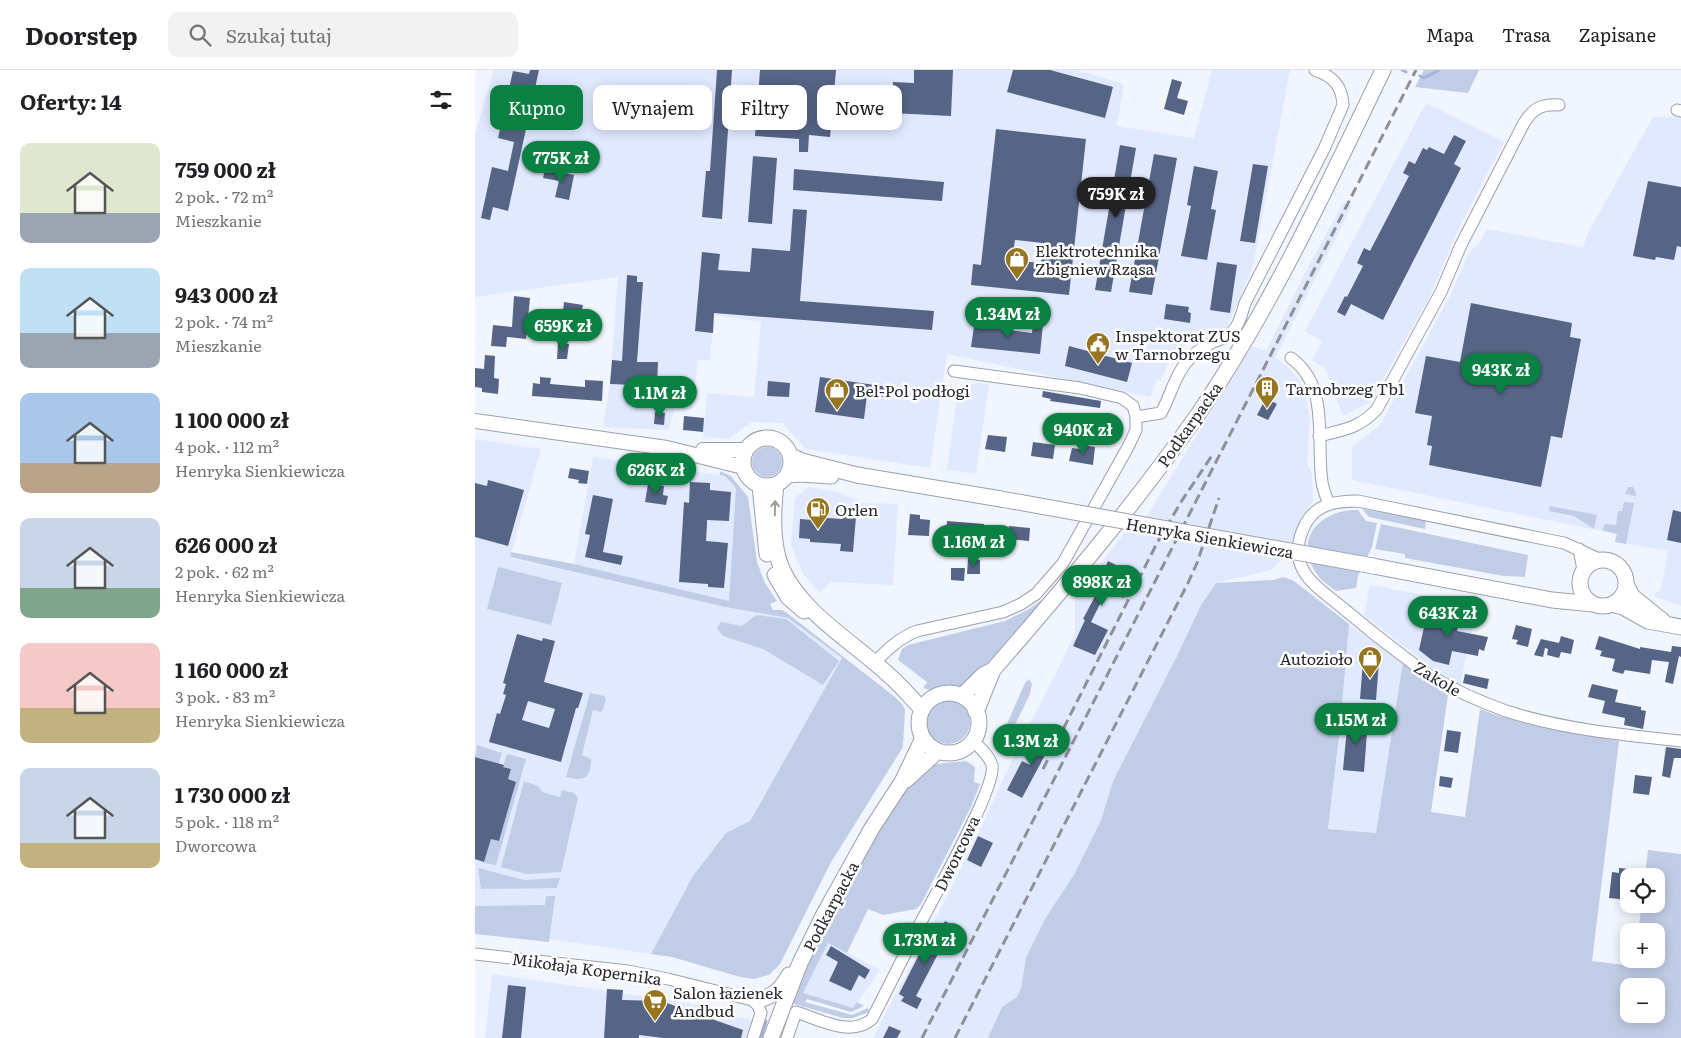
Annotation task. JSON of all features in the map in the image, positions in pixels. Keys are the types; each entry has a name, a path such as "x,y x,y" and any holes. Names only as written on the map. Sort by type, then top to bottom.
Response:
{"main road":[{"name":"Podkarpacka","path":"976,712 993,670 1101,542 1144,487 1199,412 1240,348 1295,251 1383,70"},
{"path":"782,480 760,486 749,479 743,467 746,450 758,439 775,439 788,448 791,456 792,462 782,480 774,512 776,548 782,569 800,596 842,638"},
{"name":"Henryka Sienkiewicza","path":"791,456 857,475 1001,499 1562,601 1593,604"},
{"name":"Henryka Sienkiewicza","path":"782,480 799,474 857,475"},
{"path":"760,486 767,552 775,576 788,597 819,624 842,638 893,679 905,683 926,704"},
{"path":"1562,601 1591,563 1601,560 1611,562 1619,566 1632,596 1651,613 1675,625"},
{"path":"1581,577 1582,594 1593,604 1603,606 1612,604 1623,607 1648,621 1675,625"},
{"path":"1612,604 1623,594 1626,584"},
{"name":"Podkarpacka","path":"962,696 983,675 993,670"},
{"path":"951,693 962,696 972,705 976,712 978,727 973,741 959,751 938,751 923,738 919,722 926,704 936,695 951,693"},
{"name":"Podkarpacka","path":"771,1038 800,963 843,878 903,782 923,738"},
{"name":"Podkarpacka","path":"903,782 938,751"},
{"path":"756,1001 778,991 800,963"}],"street":[{"path":"1136,417 1161,413 1186,363 1207,346 1228,336 1239,322 1245,303 1341,112 1343,97 1336,81 1330,76 1315,70"},
{"path":"1319,436 1356,427 1365,422 1377,409 1441,292 1461,245 1520,128 1531,113 1540,106 1559,105"},
{"path":"1291,358 1302,367 1312,383 1317,407 1322,484 1329,504 1343,501 1369,503 1564,543 1601,560"},
{"path":"874,663 904,636 917,631 1003,612 1021,604 1036,594 1063,562 1073,546 1136,430 1136,417 1133,406 1122,398 1080,388 954,371"},
{"path":"475,421 667,448 725,451 746,450"},
{"path":"667,448 743,467"},
{"name":"Zakole","path":"1329,504 1317,510 1308,519 1301,533 1298,546 1303,570 1317,587 1366,628 1433,678 1483,703 1508,711 1590,730 1681,741"},
{"path":"1579,549 1581,577"},
{"name":"Dworcowa","path":"787,1038 796,1012 850,1028 866,1024 872,1019 972,825 988,786 992,765 987,755 973,741"},
{"name":"Mikołaja Kopernika","path":"475,954 628,971 756,1001"},
{"path":"753,1038 761,1012 756,1001"}],"shaded area":[{"path":"494,70 1077,70 1124,84 1117,126 1194,138 1212,70 1290,70 1253,266 1227,328 1202,331 1190,341 1168,364 1161,380 1157,380 1150,397 947,354 930,468 806,449 782,423 752,422 728,439 703,437 707,393 754,397 761,322 714,315 710,360 698,360 692,409 675,409 668,430 603,427 610,384 618,277 475,297 475,134"},
{"path":"1424,70 1479,70 1468,93 1415,87"},
{"path":"1426,103 1504,142 1459,228 1429,298 1370,402 1343,416 1325,368 1312,360 1322,341 1305,331"},
{"path":"1653,117 1681,117 1681,606 1654,596 1655,593 1661,590 1668,551 1615,542 1616,534 1352,480 1352,447 1380,425 1452,292 1468,254 1480,242 1487,229 1583,247 1588,233"},
{"path":"1343,203 1352,206 1275,358 1287,366 1298,378 1305,394 1310,417 1307,463 1312,474 1313,501 1300,519 1288,553 1271,570 1216,583 1201,605 1113,781 1101,820 1075,873 1045,919 1036,937 1027,958 1021,988 1017,997 1002,1007 988,1038 873,1038 934,922 978,834 1021,741 1063,659 1075,632 1075,596 1139,515 1146,517 1252,346 1266,351"},
{"path":"976,383 989,384 976,474 947,470 957,398 968,385"},
{"path":"475,439 541,449 510,558 725,607 788,618 842,658 672,957 549,939 475,931"},
{"path":"767,447 778,451 782,462 778,473 767,477 756,473 752,462 756,451"},
{"path":"593,457 725,476 736,488 729,601 574,564"},
{"path":"720,471 731,476 748,497 757,562 765,583 777,601 770,604 773,610 782,610 787,613 895,697 905,710 903,747 830,864 780,964 769,975 754,979 740,977 672,957 651,954 693,876 726,833 750,821 842,658 788,618 725,607 510,557 511,552 574,564 729,601 736,488 725,476 720,475"},
{"path":"808,487 841,493 864,503 898,504 893,585 831,582 820,593 803,574 791,545 795,498"},
{"path":"1628,487 1633,487 1636,493 1626,544 1615,542 1617,534 1602,530 1605,524 1616,525 1618,511 1622,511 1624,502 1634,503 1635,496 1625,494"},
{"path":"1550,506 1597,515 1594,529 1574,516 1549,511"},
{"path":"1362,509 1426,521 1425,529 1369,517"},
{"path":"1358,510 1366,521 1377,523 1372,547 1358,576 1356,588 1336,591 1321,579 1314,570 1309,557 1310,535 1324,519 1334,514"},
{"path":"1381,524 1528,555 1525,577 1504,576 1405,558 1405,554 1375,549"},
{"path":"498,567 562,583 551,625 487,609"},
{"path":"1284,577 1294,581 1349,624 1340,728 1328,829 1376,833 1403,662 1448,695 1431,812 1465,817 1480,709 1531,725 1619,741 1592,961 1620,964 1620,968 1665,968 1665,923 1639,923 1641,913 1665,913 1665,868 1646,868 1648,850 1681,854 1681,1038 988,1038 1002,1007 1017,997 1021,988 1026,958 1045,919 1075,873 1101,820 1113,781 1201,605 1216,583 1273,580"},
{"path":"1370,585 1477,605 1460,685 1437,672 1364,615"},
{"path":"1043,599 991,662 962,688 930,690 923,688 927,682 898,660 902,649 908,645 1005,621 1029,609"},
{"path":"756,615 786,619 839,661 823,685 763,649 723,636 717,628 721,622 742,626"},
{"path":"1349,624 1403,662 1376,833 1328,829 1340,728"},
{"path":"1029,679 1032,684 1030,694 1012,731 1006,726 1025,683"},
{"path":"590,693 606,698 601,712 593,710 582,755 591,759 590,771 582,779 566,777"},
{"path":"948,700 960,704 966,710 970,722 966,734 960,740 948,744 936,740 930,734 926,722 930,710 936,704"},
{"path":"477,745 502,753 498,766 484,764 485,759 475,757"},
{"path":"507,754 526,759 496,865 484,863 491,839 499,841 516,782 508,779 511,769 503,767"},
{"path":"966,761 975,767 974,782 980,784 970,809 921,904 916,909 883,915 868,909 847,953 828,943 803,993 853,1008 857,1002 864,1006 851,1012 807,999 805,1002 852,1015 868,1008 869,1012 853,1018 843,1018 791,1003 818,941 849,881 884,823 922,767 928,771 936,764"},
{"path":"524,781 538,786 542,792 560,797 562,790 574,793 578,798 561,872 527,874 501,867"},
{"path":"478,868 525,880 560,878 557,888 481,889"},
{"path":"546,896 555,896 549,942 475,934 475,906 545,905"},
{"path":"906,922 914,923 900,949 890,944 893,937 891,936 887,943 882,940 889,928"},
{"path":"828,943 880,970 853,1009 803,993"},
{"path":"492,974 688,1003 755,1021 749,1038 485,1038"}],"building":[{"path":"530,70 539,70 536,85 510,85 513,71 529,74"},
{"path":"717,70 732,70 731,85 722,85 722,130 728,130 722,219 702,217 706,171 710,171"},
{"path":"760,70 836,70 835,85 817,85 817,130 831,130 830,137 809,135 808,152 799,152 799,139 755,136 755,130 807,130 807,85 759,85"},
{"path":"914,70 953,70 951,116 902,114 902,85 893,85 893,82 914,83"},
{"path":"1013,70 1050,70 1113,87 1105,118 1007,92"},
{"path":"1172,79 1182,82 1177,98 1188,101 1184,115 1164,109"},
{"path":"996,129 1086,139 1069,295 971,285 973,264 981,265","holes":["1015,240 1043,243 1041,263 1012,260"]},
{"path":"500,130 526,130 508,211 493,207 490,220 481,218 492,167 508,171 514,142 498,138"},
{"path":"1454,135 1466,141 1454,164 1461,168 1383,320 1351,304 1345,316 1337,312 1363,266 1357,263 1364,248 1370,251 1409,176 1403,173 1409,161 1415,164 1423,148 1427,150 1429,147 1444,154"},
{"path":"1120,145 1136,148 1111,292 1095,290"},
{"path":"1154,154 1177,158 1152,295 1129,292"},
{"path":"753,156 777,158 772,224 748,222"},
{"path":"1253,164 1268,166 1255,243 1240,241"},
{"path":"1194,166 1218,171 1211,209 1216,210 1207,260 1181,256 1191,206 1187,205"},
{"path":"545,169 574,175 569,200 555,197 559,181 543,178"},
{"path":"794,169 944,182 942,201 793,190"},
{"path":"1648,181 1681,187 1681,247 1677,246 1674,260 1656,257 1655,260 1633,256"},
{"path":"793,209 807,210 800,301 934,311 932,330 714,313 713,333 695,331 702,252 720,254 718,270 750,272 752,248 790,251"},
{"path":"1217,262 1237,265 1230,313 1210,310"},
{"path":"627,275 637,276 637,282 643,282 637,362 658,362 657,386 610,384 612,360 622,361"},
{"path":"514,296 530,298 526,339 507,337 506,347 491,346 493,325 512,327"},
{"path":"564,302 583,305 581,315 563,312"},
{"path":"1471,303 1572,323 1570,337 1581,339 1562,438 1551,436 1541,487 1429,465 1432,446 1427,445 1432,416 1415,413 1426,356 1460,362"},
{"path":"1166,304 1189,307 1188,312 1191,313 1190,323 1164,319"},
{"path":"1033,323 1043,324 1040,354 971,347 974,326 1032,333"},
{"path":"558,343 569,344 567,359 557,359"},
{"name":"Inspektorat ZUS w Tarnobrzegu","path":"1069,346 1132,363 1127,382 1065,366"},
{"path":"485,355 495,356 494,378 499,379 498,394 482,392 482,388 475,387 475,368 484,369"},
{"path":"540,377 551,378 550,384 585,387 585,380 603,381 602,401 532,396 533,383 540,384"},
{"path":"820,377 888,387 887,397 867,395 864,419 815,412"},
{"path":"768,381 790,383 789,397 767,396"},
{"path":"1043,391 1101,401 1100,408 1050,401 1051,399 1042,397"},
{"name":"Tarnobrzeg Tb1","path":"1266,398 1277,404 1268,420 1257,415"},
{"path":"655,412 665,413 664,425 654,424"},
{"path":"684,416 704,418 703,432 683,430"},
{"path":"988,435 1007,437 1005,452 985,449"},
{"path":"1033,442 1055,445 1053,459 1031,456"},
{"path":"1081,445 1095,447 1093,465 1069,461 1072,448 1080,449"},
{"path":"570,468 589,471 587,484 578,483 579,480 568,478"},
{"path":"488,480 524,490 508,546 475,537 475,483 487,486"},
{"path":"690,482 710,483 710,490 731,492 729,521 707,520 706,541 728,543 724,588 708,587 708,584 679,582 684,502 689,503"},
{"path":"648,484 664,486 663,495 668,496 666,505 645,502"},
{"path":"593,495 613,499 603,552 623,556 621,565 585,557 590,535 585,534"},
{"path":"1673,510 1681,512 1681,543 1667,540"},
{"path":"910,514 920,515 920,519 930,520 929,536 908,535"},
{"path":"843,516 856,517 853,552 840,551 841,544 810,542 810,539 799,538 800,519 813,520 813,517 842,519"},
{"path":"947,521 984,524 983,541 946,535"},
{"path":"1009,526 1030,528 1029,541 1008,539"},
{"path":"968,559 980,560 980,574 967,574"},
{"path":"1108,561 1134,574 1123,598 1107,590 1091,622 1108,630 1095,655 1073,646 1085,620 1083,619 1100,587 1097,586"},
{"path":"951,568 965,568 964,581 951,580"},
{"path":"1428,609 1460,617 1457,631 1488,637 1484,651 1479,649 1478,656 1452,651 1449,665 1433,661 1419,650"},
{"path":"1516,625 1532,629 1528,647 1516,644 1518,640 1512,639"},
{"path":"517,634 542,641 543,638 555,641 544,682 583,693 578,708 576,708 561,762 489,742 497,713 500,714 506,695 503,694 506,684 503,683","holes":["528,701 555,709 549,728 522,720"]},
{"path":"1561,636 1574,640 1571,654 1561,652 1559,658 1547,655 1548,649 1545,648 1543,657 1534,655 1541,639 1559,643"},
{"path":"1599,636 1640,649 1640,647 1671,652 1672,646 1681,647 1681,657 1679,656 1673,684 1665,682 1669,662 1652,660 1650,674 1625,670 1623,674 1612,671 1615,659 1600,656 1602,651 1595,649"},
{"path":"1363,661 1379,662 1376,700 1360,699"},
{"path":"1465,674 1489,679 1487,689 1463,683"},
{"path":"1592,684 1618,690 1615,702 1641,707 1641,710 1646,711 1643,729 1624,725 1625,718 1602,713 1605,701 1588,697"},
{"path":"1348,717 1368,719 1364,772 1343,770"},
{"path":"1051,725 1059,729 1022,798 1007,790 1022,761 1030,765"},
{"path":"1447,730 1461,732 1458,753 1444,751"},
{"path":"1666,747 1681,749 1681,758 1674,758 1670,778 1662,776"},
{"path":"475,757 504,765 503,767 511,769 508,779 516,782 499,841 491,839 484,862 475,859"},
{"path":"1635,775 1652,777 1649,795 1633,793"},
{"path":"1440,776 1453,778 1451,788 1439,786"},
{"path":"978,836 993,843 981,867 967,860"},
{"path":"1620,868 1620,899 1609,898 1612,872 1619,873"},
{"path":"945,921 958,928 955,936 949,933 916,996 922,999 917,1009 901,1001 904,997 899,994 931,931 938,935"},
{"path":"831,946 870,970 865,979 859,975 851,991 829,981 838,962 826,955"},
{"path":"508,985 526,987 521,1038 502,1038"},
{"path":"607,989 623,990 622,1000 661,1001 743,1030 741,1038 663,1038 639,1035 639,1038 604,1038"},
{"path":"889,1026 901,1031 897,1038 883,1038"}],"waterway":[{"path":"1402,70 1406,72"},
{"path":"1420,76 1424,78 1439,70"},
{"path":"761,1038 766,1021"}],"railway":[{"path":"922,1038 1416,70"},
{"path":"1043,769 1157,543 1181,502 1213,454"},
{"path":"955,1038 1188,583 1197,563 1219,498"}],"place":[{"name":"Elektrotechnika Zbigniew Rząsa","path":"1017,280"},
{"name":"Inspektorat ZUS w Tarnobrzegu","path":"1098,365"},
{"name":"Tarnobrzeg Tb1","path":"1267,409"},
{"name":"Bel-Pol podłogi","path":"837,411"},
{"name":"Orlen","path":"818,530"},
{"name":"Autozioło","path":"1370,679"},
{"name":"Salon łazienek Andbud","path":"655,1022"}]}
